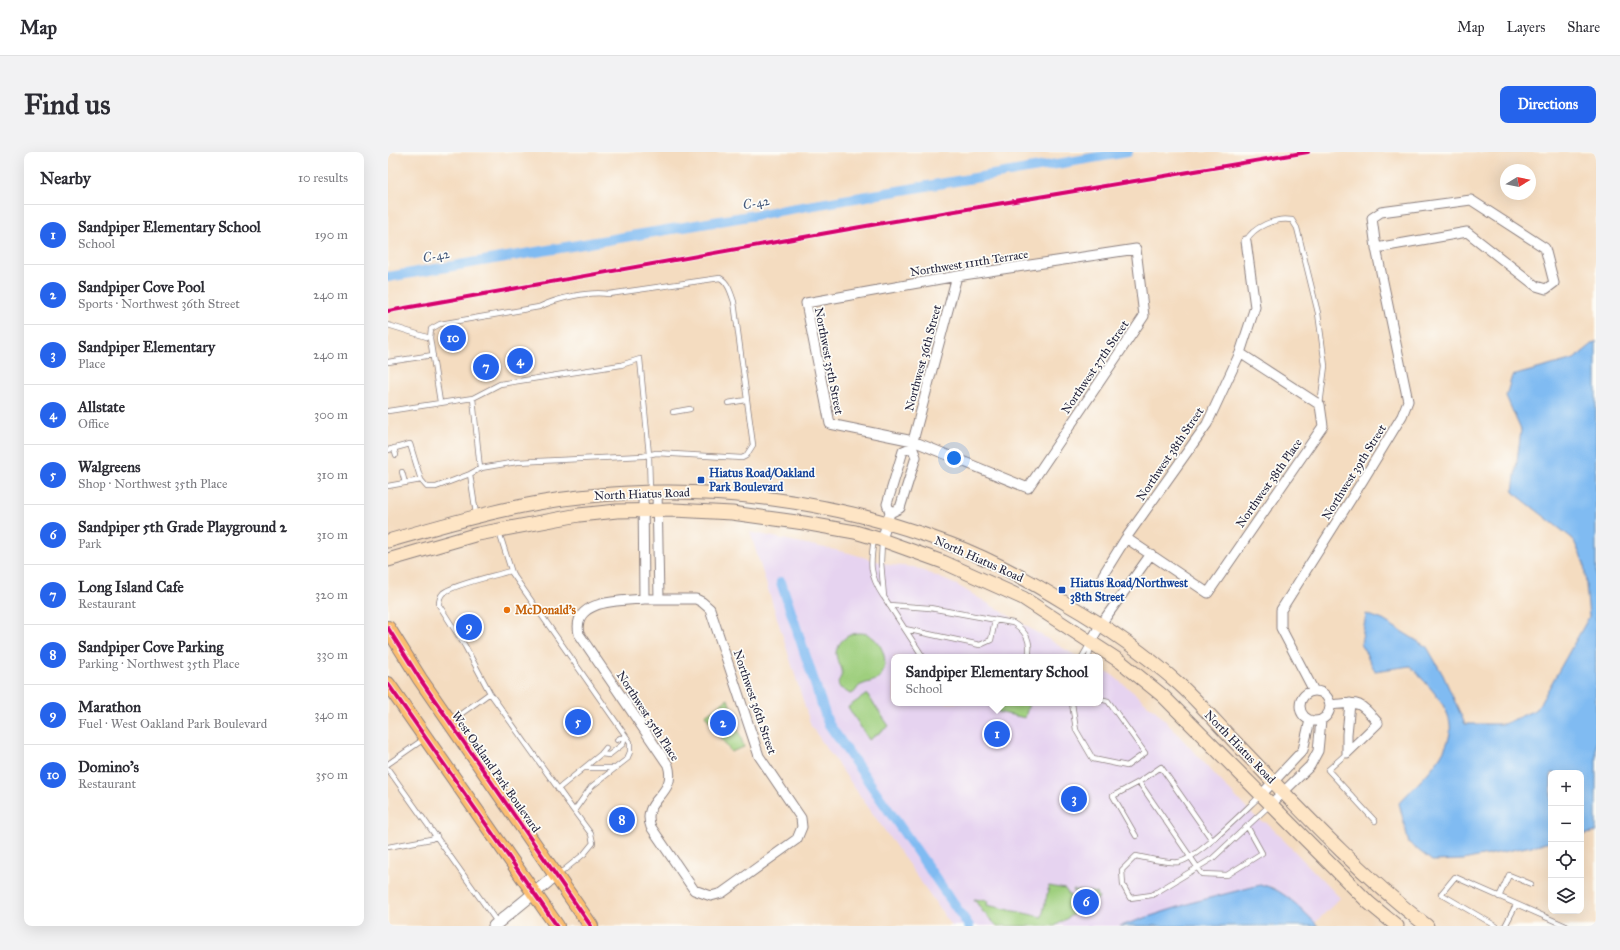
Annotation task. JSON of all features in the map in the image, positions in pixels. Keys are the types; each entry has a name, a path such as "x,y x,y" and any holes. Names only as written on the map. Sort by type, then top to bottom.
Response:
{"main road":[{"name":"North Hiatus Road","path":"388,541 476,515 578,497 650,491 732,494 799,502 889,518 962,549 1031,582 1101,624 1140,652 1178,684 1387,895 1427,926"},
{"name":"North Hiatus Road","path":"388,560 478,534 579,515 658,510 732,513 800,522 854,532 943,562 1023,598 1121,662 1163,696 1369,903 1397,926"},
{"name":"West Oakland Park Boulevard","path":"388,628 420,679 592,926"},
{"path":"388,684 558,926"}],"street":[{"name":"Northwest 39th Street","path":"1330,705 1325,695 1314,691 1281,628 1281,610 1367,474 1402,416 1408,401 1376,248 1372,218 1381,212 1471,200 1545,248 1554,283 1546,289 1536,286 1467,232 1376,248"},
{"name":"Northwest 38th Street","path":"1103,575 1126,538 1208,424 1240,353 1255,307 1246,241"},
{"name":"Northwest 111th Terrace","path":"806,303 957,276 1136,249"},
{"name":"Northwest 37th Street","path":"912,444 1028,488 1144,316 1136,249"},
{"name":"Northwest 36th Street","path":"878,539 889,518 900,508 916,457 912,444 957,276"},
{"name":"Northwest 35th Street","path":"806,303 830,424 912,444"},
{"path":"1240,353 1320,405"},
{"name":"Northwest 38th Place","path":"1150,554 1208,593 1323,426 1320,405"},
{"name":"Northwest 36th Street","path":"889,518 887,504 903,451 912,444"},
{"path":"650,491 658,510 659,599 644,599 643,510 650,491"},
{"path":"1091,641 1101,624 1150,554 1126,538"},
{"name":"Northwest 35th Place","path":"644,599 590,607 582,615 578,625 582,641 669,767 670,778 668,786 654,803 649,813 651,827 694,890 707,895"},
{"name":"Northwest 36th Street","path":"659,599 696,599 708,606 714,619 759,756 798,812 802,821 802,830 797,839 720,894 707,895"},
{"path":"1314,691 1304,696 1301,701 1301,713 1310,720 1321,720 1326,716 1330,705 1350,703 1363,705 1378,723 1347,753"},
{"path":"1347,753 1350,703"},
{"path":"1262,795 1303,750 1310,720"},
{"path":"1271,804 1310,766 1318,751 1321,720"},
{"path":"1305,744 1318,751"},
{"path":"496,924 556,876"}],"lane":[{"path":"1246,241 1249,235 1256,229 1286,219 1292,220 1297,228 1319,321 1325,366 1320,405"},
{"path":"388,450 410,444 421,480 427,487 436,487 480,469 518,462 649,455 656,453 742,458 746,456 754,445 746,400 734,302 730,289 720,278 616,294 599,293 550,302 539,307 440,324 431,330 430,338 440,402"},
{"path":"388,325 430,338"},
{"path":"388,362 433,355"},
{"path":"388,412 440,402 473,398 500,384 621,365 640,359 649,455 650,491"},
{"path":"473,398 480,469"},
{"path":"728,403 746,400"},
{"path":"673,412 690,409"},
{"path":"394,448 396,454"},
{"path":"402,472 405,483"},
{"path":"470,474 476,515"},
{"path":"388,486 421,480"},
{"path":"499,530 510,571 630,742 630,752 627,759 591,786 574,811"},
{"path":"878,539 884,597"},
{"path":"878,539 870,569 874,583 921,654"},
{"path":"510,571 468,583 444,593 439,601 441,610 465,646 490,693 591,834 593,843 584,854 556,876"},
{"path":"889,605 930,608 1013,623 1022,630 1029,642 1028,654"},
{"path":"904,629 980,645 990,640 995,620"},
{"path":"1084,654 1091,641"},
{"path":"1089,654 1091,641"},
{"path":"450,722 490,693"},
{"path":"1072,706 1076,730 1093,759 1127,766 1145,753 1108,701 1103,700"},
{"path":"388,764 425,738"},
{"path":"617,740 620,738 626,738"},
{"path":"601,754 609,755 623,744 626,738"},
{"path":"558,789 601,754 606,748"},
{"path":"1347,753 1328,770 1375,820"},
{"path":"1136,836 1113,796 1139,782 1160,766 1212,840"},
{"path":"388,768 496,924"},
{"path":"584,768 614,768"},
{"path":"1139,782 1202,874 1227,875 1262,853 1247,826"},
{"path":"1262,795 1212,840 1178,863 1136,856 1122,870 1123,885 1130,898 1152,895 1213,858 1271,804"},
{"path":"388,847 431,839 436,836"},
{"path":"1499,897 1509,875 1531,884"},
{"path":"1496,926 1440,894 1455,877 1516,906 1566,926"},
{"path":"1505,926 1516,906"}],"shaded area":[{"path":"750,532 849,553 890,565 914,567 957,585 1073,654 891,654 891,706 1103,706 1103,671 1111,674 1158,713 1244,806 1260,821 1267,823 1340,898 1315,923 1283,894 1272,887 1260,885 1194,902 1120,926 952,926 811,726"}],"green space":[{"path":"857,633 869,635 880,645 885,662 879,678 861,685 850,694 839,687 838,682 841,677 842,669 836,657 836,652 844,639"},
{"path":"867,694 889,726 869,740 848,707"},
{"path":"728,699 744,747 731,752 705,715"},
{"path":"999,706 1028,706 1025,718 998,712"},
{"path":"1049,886 1065,889 1080,910 1055,926 997,926 983,912 974,899 988,901 987,905 1042,917"},
{"path":"1073,890 1097,893 1099,898 1084,907"}],"water":[{"path":"1596,341 1596,832 1584,834 1584,770 1548,770 1548,843 1463,860 1432,861 1409,843 1399,803 1428,773 1445,749 1449,736 1450,724 1446,711 1439,699 1410,666 1375,671 1361,644 1366,614 1383,620 1427,647 1443,675 1465,724 1504,724 1537,709 1589,617 1584,563 1573,539 1513,492 1521,430 1506,396 1512,376 1574,359"},
{"path":"1260,885 1268,886 1283,894 1299,907 1318,926 1120,926 1194,902"}],"waterway":[{"name":"C-42","path":"388,277 1128,152"},
{"path":"781,582 828,723 969,926"}],"cycle path":[{"path":"388,311 883,223 1308,152"},
{"path":"388,628 420,679 591,926"},
{"path":"388,684 557,926"}],"place":[{"name":"Domino's","path":"453,338"},
{"name":"Allstate","path":"520,361"},
{"name":"Long Island Cafe","path":"486,367"},
{"name":"Hiatus Road/Oakland Park Boulevard","path":"701,480"},
{"name":"Hiatus Road/Northwest 38th Street","path":"1062,590"},
{"name":"McDonald's","path":"507,610"},
{"name":"Marathon","path":"469,627"},
{"name":"Walgreens","path":"578,722"},
{"name":"Sandpiper Cove Pool","path":"723,723"},
{"name":"Sandpiper Elementary School","path":"997,734"},
{"name":"Sandpiper Elementary","path":"1074,799"},
{"name":"Sandpiper Cove Parking","path":"622,820"},
{"name":"Sandpiper 5th Grade Playground 2","path":"1086,902"}]}
